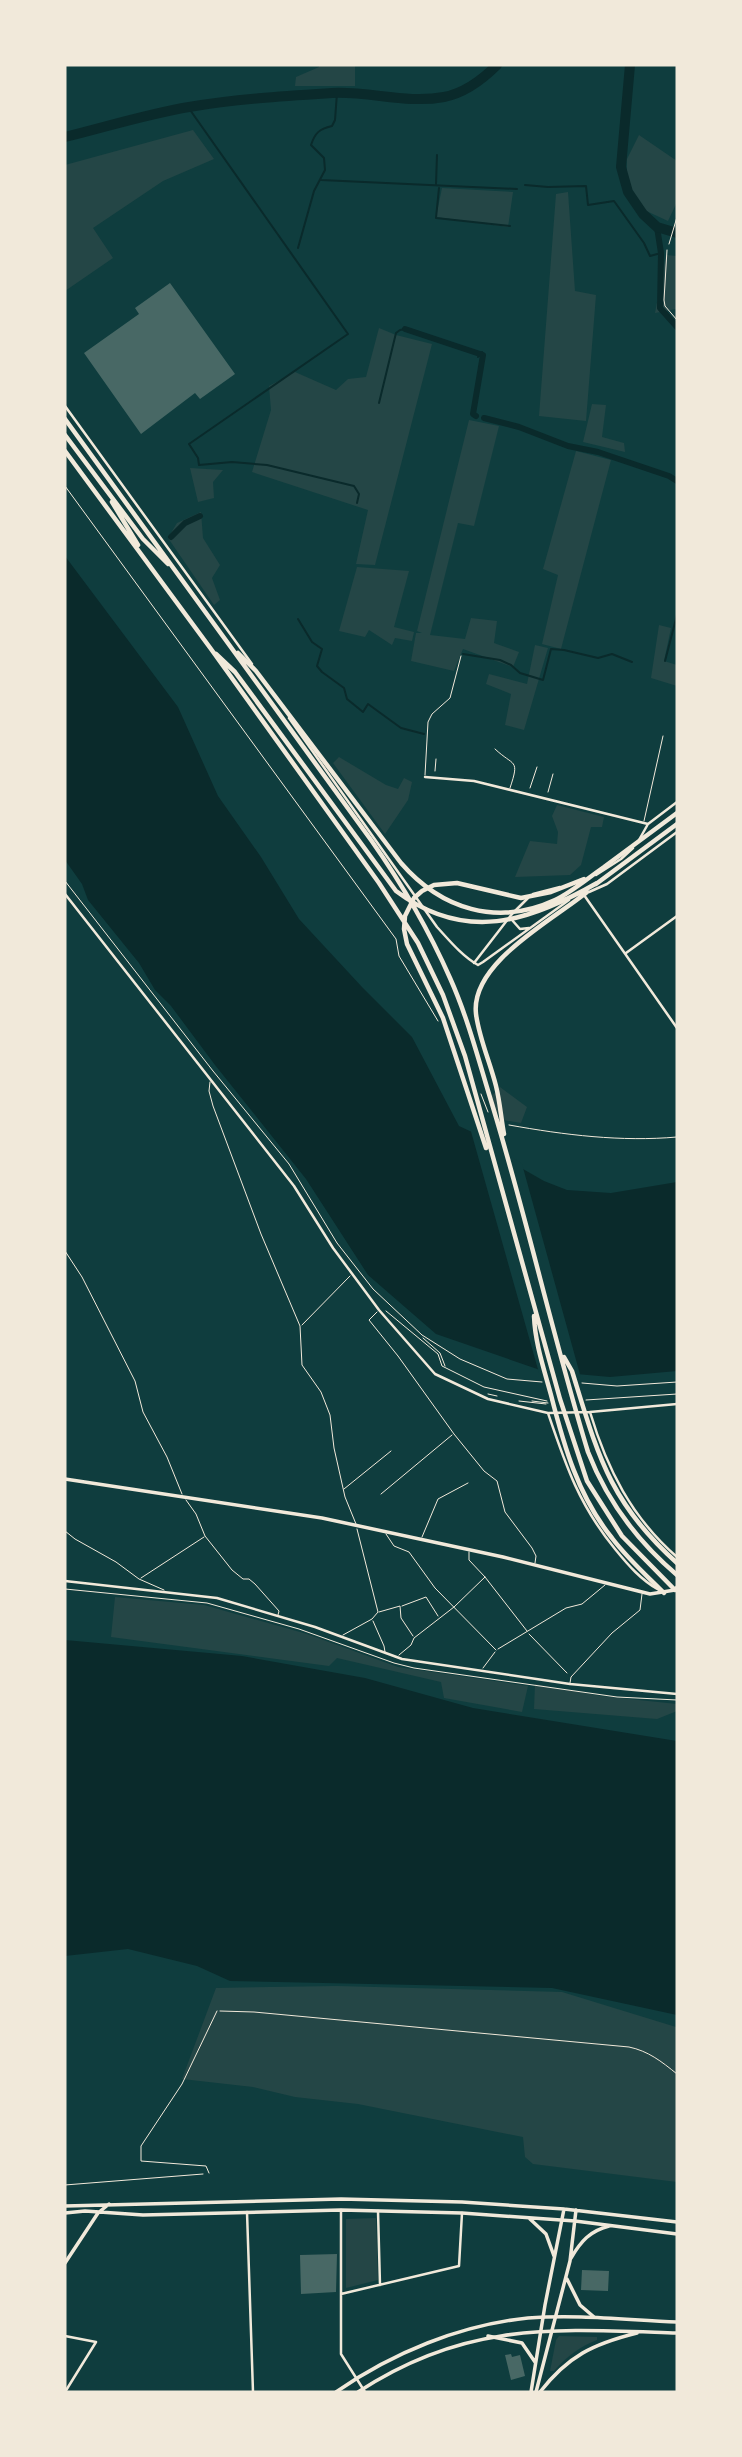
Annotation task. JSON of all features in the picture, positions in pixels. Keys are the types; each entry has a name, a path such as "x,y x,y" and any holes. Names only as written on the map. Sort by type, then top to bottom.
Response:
{"highway":[{"path":"65,419 407,892 431,936 459,1001 506,1152 576,1413 599,1479 631,1528 677,1575"},
{"path":"65,435 144,539 178,574"},
{"path":"65,452 211,649 385,892 418,943 443,995 465,1056 533,1306 587,1481 622,1536 676,1590"},
{"path":"106,492 148,564"},
{"path":"227,642 256,671 401,863 412,876 439,897 472,909 492,912 522,911 556,899 677,813"},
{"path":"211,649 235,672 396,891 413,903 457,919 495,922 561,904 597,883"},
{"path":"506,1152 497,1089 476,1012 479,988 484,978 501,958 677,824"},
{"path":"500,1188 443,1018 407,944 405,916 414,898 433,885 457,883 521,898 558,890 591,876"},
{"path":"533,1306 535,1334 570,1464 596,1518 615,1542 664,1592"},
{"path":"561,1353 572,1371 602,1465 616,1492 638,1524 677,1563"}],"street":[{"path":"65,406 213,608 437,927 474,963 478,965 484,962 568,900 607,884 677,832"},
{"path":"425,778 474,781 646,823"},
{"path":"474,963 512,914 534,894 550,888 576,884 599,874 632,849 646,823 677,802"},
{"path":"576,884 677,1028"},
{"path":"65,894 294,1186 352,1275 435,1374 488,1399 548,1412 590,1412 677,1404"},
{"path":"512,914 516,927 530,928"},
{"path":"625,953 677,916"},
{"path":"548,1412 576,1491 593,1520 626,1562 648,1584 664,1592"},
{"path":"590,1412 606,1461 626,1499 655,1536 677,1557"},
{"path":"65,1479 323,1518 535,1565 642,1592 676,1590"},
{"path":"65,1581 216,1598 278,1615 397,1657 432,1664 570,1684 677,1694"},
{"path":"65,2206 341,2199 461,2202 576,2210 677,2222"},
{"path":"212,2202 213,2213"},
{"path":"65,2263 98,2213 110,2204"},
{"path":"536,2392 535,2364 542,2318 564,2209"},
{"path":"65,2213 85,2211 143,2215 341,2210 462,2213 575,2221 677,2234"},
{"path":"341,2210 341,2354 364,2391"},
{"path":"536,2392 570,2260 576,2210"},
{"path":"378,2211 380,2285"},
{"path":"247,2213 253,2392"},
{"path":"341,2294 459,2266 462,2213"},
{"path":"528,2218 546,2234 555,2259"},
{"path":"570,2260 585,2237 598,2229 611,2226"},
{"path":"566,2277 580,2305 596,2319"},
{"path":"336,2392 395,2356 435,2340 471,2330 525,2319 556,2317 677,2322"},
{"path":"358,2392 427,2355 488,2336 553,2330 677,2333"},
{"path":"536,2392 558,2370 589,2347 642,2332"},
{"path":"65,2336 96,2342 65,2392"},
{"path":"488,2336 522,2343 535,2364"}],"lane":[{"path":"667,250 664,300 665,306 677,320"},
{"path":"425,778 428,722 432,714 450,698 461,656"},
{"path":"646,823 663,736"},
{"path":"495,749 514,764 516,770 509,790"},
{"path":"210,1080 209,1091 213,1106 261,1234 300,1326 302,1365 321,1392 330,1415 343,1489 356,1526 378,1612"},
{"path":"65,1251 82,1277 135,1381 143,1412 205,1536 232,1570 255,1584 279,1611 278,1615"},
{"path":"300,1326 352,1275"},
{"path":"379,1310 369,1320 454,1434 484,1471 497,1481 505,1512 533,1548 535,1565"},
{"path":"381,1494 454,1434"},
{"path":"343,1489 391,1451"},
{"path":"422,1539 438,1499 468,1483"},
{"path":"65,1531 139,1579 173,1594"},
{"path":"386,1532 389,1541 409,1552 435,1588 496,1650"},
{"path":"139,1579 205,1536"},
{"path":"470,1550 469,1560 528,1632"},
{"path":"397,1657 411,1645 414,1638 454,1607 485,1577"},
{"path":"482,1670 496,1650 566,1608 582,1604 607,1583"},
{"path":"570,1684 571,1677 612,1633 640,1610 642,1592"},
{"path":"341,1636 372,1619 378,1612 426,1597 439,1618"},
{"path":"400,1606 401,1618 414,1638"},
{"path":"372,1619 385,1653"},
{"path":"209,2173 206,2166 158,2160 141,2161 141,2146 182,2084 218,2011"}],"path":[{"path":"667,250 677,217"},
{"path":"65,486 396,939 399,956 439,1022"},
{"path":"435,779 436,759"},
{"path":"528,794 537,766"},
{"path":"547,799 553,774"},
{"path":"65,881 289,1164 350,1262 391,1308 440,1353 446,1368"},
{"path":"480,1088 487,1111 493,1117"},
{"path":"511,1125 601,1138 641,1140 677,1137"},
{"path":"385,1310 438,1354 442,1366 493,1390 558,1405"},
{"path":"465,1384 467,1379"},
{"path":"482,1392 507,1399"},
{"path":"576,1401 677,1394"},
{"path":"520,1401 549,1405 541,1407"},
{"path":"528,1632 571,1677"},
{"path":"218,2011 254,2012 629,2047 656,2057 677,2074"},
{"path":"65,2185 209,2173"}],"shaded area":[{"path":"319,65 355,65 355,86 295,86 296,77"},
{"path":"193,130 214,159 163,181 93,228 113,258 65,291 65,165"},
{"path":"639,135 677,161 677,202 668,221 642,209 627,180 627,159"},
{"path":"442,188 513,192 508,227 436,217"},
{"path":"568,192 575,291 596,295 586,421 539,416 556,194"},
{"path":"666,255 677,256 676,309 655,313"},
{"path":"379,328 432,344 375,565 356,564 368,510 252,472 271,410 269,386 295,372 336,390 348,379 366,377"},
{"path":"592,404 606,405 602,437 624,443 625,452 583,442"},
{"path":"469,420 499,426 474,526 458,523 430,635 465,639 471,618 497,621 494,643 519,652 513,667 463,649 454,671 411,661 416,633 422,633 417,631"},
{"path":"576,451 611,460 561,649 542,644 558,575 543,569"},
{"path":"190,468 223,470 213,482 214,498 198,502"},
{"path":"201,512 203,538 220,565 212,578 220,600 214,605 168,538 177,523"},
{"path":"65,556 178,707 218,796 261,857 299,919 412,1037 459,1126 474,1133 509,1161 544,1181 567,1190 611,1193 677,1182 677,1371 610,1377 543,1371 436,1334 368,1275 306,1179 171,1006 155,990 139,963 88,900 82,884 65,860"},
{"path":"357,567 409,571 394,627 414,632 412,641 395,638 392,645 369,630 365,637 339,631"},
{"path":"659,625 671,628 664,661 677,665 677,686 651,678"},
{"path":"535,645 548,648 524,730 505,725 511,694 486,684 489,674 527,684"},
{"path":"339,757 386,785 398,789 404,778 412,782 408,800 385,834 333,763"},
{"path":"557,805 604,817 602,827 591,827 581,865 570,875 515,877 530,841 557,844 558,832 552,816"},
{"path":"500,1087 527,1107 521,1123 503,1120 488,1100"},
{"path":"115,1597 204,1605 307,1634 398,1667 528,1686 522,1712 444,1698 441,1682 337,1658 329,1666 111,1637"},
{"path":"65,1640 242,1656 365,1678 473,1708 677,1741 677,2015 552,1988 230,1981 197,1966 128,1949 65,1956"},
{"path":"535,1684 601,1696 677,1704 677,1711 657,1719 534,1709"},
{"path":"337,1986 562,1992 676,2027 677,2182 533,2164 525,2157 523,2137 358,2104 182,2079 216,1988"},
{"path":"376,2218 378,2280 346,2288 346,2219"},
{"path":"559,2336 597,2337 597,2340 579,2349 554,2371 550,2371"}],"pier":[{"path":"470,1128 522,1164 581,1378 539,1373"}],"building":[{"path":"170,283 235,374 200,399 195,393 141,434 84,353 139,314 135,308"},
{"path":"337,2254 336,2292 301,2294 300,2255"},
{"path":"582,2270 609,2271 608,2291 581,2290"},
{"path":"511,2354 512,2357 520,2355 525,2376 511,2380 505,2355"}],"waterway":[{"path":"65,137 173,110 243,100 332,93 416,99 444,97 473,85 497,65"},
{"path":"630,65 621,167 628,192 643,214 657,227 677,233"},
{"path":"298,248 314,191 325,170 324,158 311,145 318,132 332,126 337,93"},
{"path":"188,107 348,334 189,444 198,458 199,465 232,462 267,465 354,486 359,494 357,503"},
{"path":"436,184 437,155"},
{"path":"321,180 517,189"},
{"path":"525,185 586,186 588,205 614,201 650,256 661,253"},
{"path":"439,188 436,218 510,226"},
{"path":"657,227 661,253 660,308 677,327"},
{"path":"379,403 396,333 405,329"},
{"path":"405,329 483,355 473,414 476,416"},
{"path":"478,357 482,352"},
{"path":"484,418 519,427 568,446 598,452 677,481"},
{"path":"171,537 185,523 200,516"},
{"path":"665,661 677,615"},
{"path":"298,619 312,642 322,649 317,666 344,688 347,699 363,712 368,704 401,728 424,734"},
{"path":"463,654 500,660 520,673 543,680 551,649 598,658 612,654 632,662"}]}
